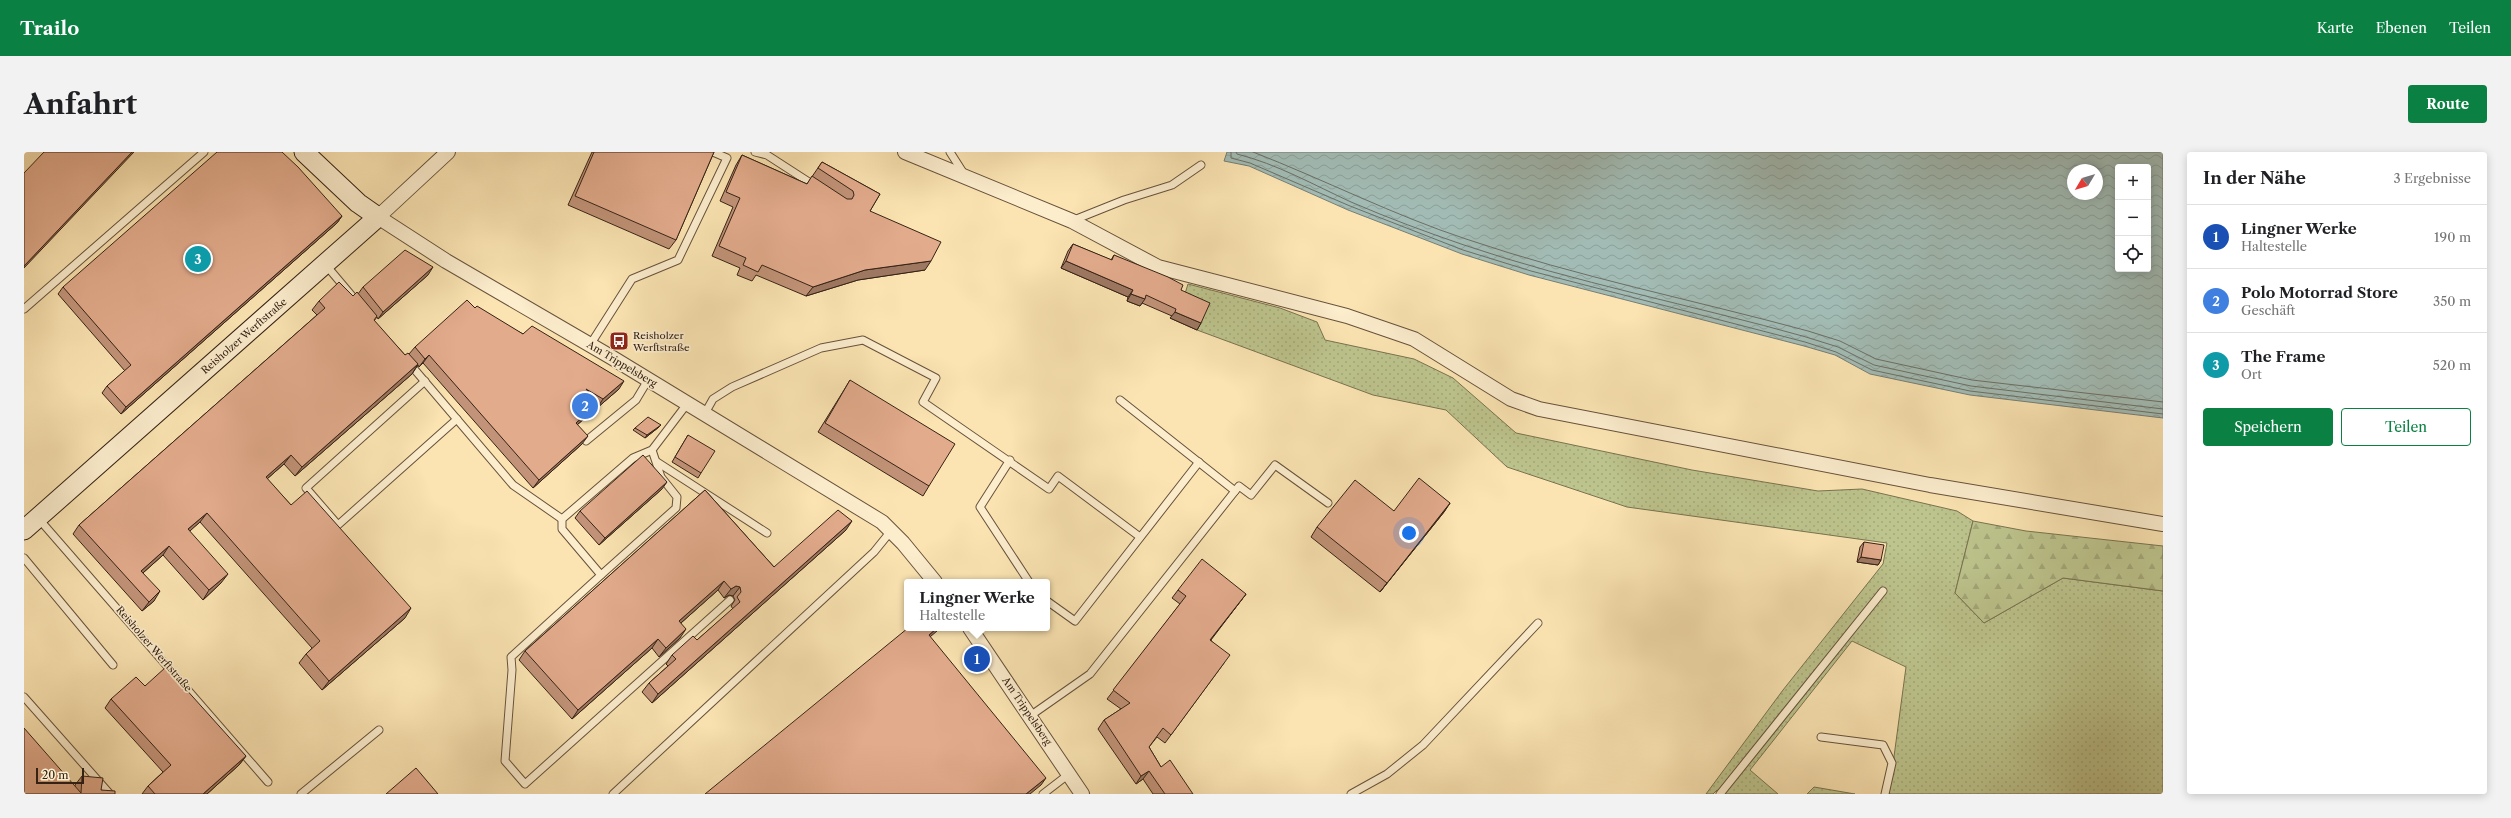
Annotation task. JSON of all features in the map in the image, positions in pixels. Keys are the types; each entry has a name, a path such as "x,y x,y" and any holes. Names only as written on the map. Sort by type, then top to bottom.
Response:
{"street":[{"name":"Am Trippelsberg","path":"304,152 358,202 378,217 446,261 590,345 882,522 932,579"},
{"name":"Reisholzer Werftstraße","path":"31,524 378,217 448,152"},
{"path":"905,152 1072,221 1158,267 1347,316 1414,339 1511,399 1539,409 1930,485 2163,524"},
{"name":"Am Trippelsberg","path":"972,631 1082,794"}],"lane":[{"path":"24,309 204,152"},
{"path":"590,345 632,280 678,260 728,155 713,152"},
{"path":"754,152 767,155 824,192"},
{"path":"950,152 965,176"},
{"path":"1072,221 1124,200 1172,185 1201,165"},
{"path":"325,264 360,305"},
{"path":"704,415 712,399 732,387 821,348 863,340 936,378 923,402 1010,460 1049,489 1058,476 1140,537"},
{"path":"405,358 513,485 562,519"},
{"path":"586,441 636,400 648,380"},
{"path":"425,381 306,488 338,525 457,419"},
{"path":"1120,400 1235,491"},
{"path":"601,575 562,529 562,519 633,458 652,450 687,404"},
{"path":"652,450 661,477 677,497 676,508 511,657 512,670 505,762 526,784 730,600"},
{"path":"1010,460 980,508 1028,579"},
{"path":"657,462 767,532"},
{"path":"1050,603 1075,621 1199,462"},
{"path":"1030,716 1090,674 1239,486 1251,494 1275,465 1328,503"},
{"name":"Reisholzer Werftstraße","path":"31,524 268,782"},
{"path":"613,794 874,552 891,531"},
{"path":"24,558 113,665"},
{"path":"1720,794 1883,591"},
{"path":"1351,794 1387,774 1423,745 1538,622"},
{"path":"24,697 110,794"},
{"path":"301,794 379,730"},
{"path":"1821,737 1884,745 1892,763 1885,794"},
{"path":"1043,794 1069,774"}],"green space":[{"path":"1188,284 1280,308 1317,322 1325,340 1414,359 1453,378 1516,433 1692,470 1818,491 1862,489 1957,511 1973,521 1955,593 1984,623 2063,578 2163,591 2163,794 1889,794 1906,667 1852,641 1750,770 1778,794 1717,794 1717,790 1713,794 1706,794 1783,690 1883,564 1887,543 1627,507 1507,467 1446,410 1373,395 1197,330 1205,310 1183,300"},
{"path":"1973,521 2026,531 2163,546 2163,591 2063,578 1984,623 1955,593"},
{"path":"1814,787 1855,794 1807,794"}],"water":[{"path":"1227,152 2163,152 2163,418 1970,395 1870,374 1835,355 1529,275 1462,254 1348,210 1249,166 1224,161"}],"building":[{"path":"44,152 132,152 24,266 24,173"},
{"path":"217,152 282,152 298,167 342,216 126,407 107,386 131,365 63,287"},
{"path":"594,152 714,152 676,240 575,196"},
{"path":"742,155 807,184 812,176 847,199 852,199 854,195 853,191 818,168 822,162 880,194 870,211 941,242 931,261 865,270 813,287 762,265 758,272 743,265 746,258 719,246 740,198 726,192"},
{"path":"1073,244 1112,260 1114,255 1168,277 1183,285 1181,290 1210,303 1201,323 1175,312 1176,309 1146,295 1145,299 1131,294 1133,290 1066,261"},
{"path":"405,250 433,267 383,312 363,287"},
{"path":"339,282 353,296 357,292 377,316 374,320 405,355 408,353 418,364 302,467 291,455 266,477 291,505 307,491 411,608 329,681 306,654 320,641 207,513 188,529 228,574 209,590 169,546 141,571 160,591 149,602 79,525 325,308 319,301"},
{"path":"467,300 475,308 477,306 523,334 532,326 624,381 603,399 586,389 598,403 576,423 588,436 539,480 429,355 425,359 415,347"},
{"path":"850,380 955,444 929,486 825,423"},
{"path":"648,417 661,425 647,435 635,428"},
{"path":"688,435 715,451 701,473 675,457"},
{"path":"643,455 667,482 605,538 580,511"},
{"path":"1419,478 1450,503 1387,583 1317,527 1355,480 1394,511"},
{"path":"705,490 774,567 838,510 852,521 658,694 649,683 676,659 672,655 693,636 697,640 740,602 737,597 741,592 740,587 736,586 731,589 724,581 679,621 686,629 666,648 658,639 578,710 525,651"},
{"path":"1864,542 1884,545 1881,560 1861,557"},
{"path":"1202,559 1246,594 1210,640 1230,655 1171,735 1163,728 1149,747 1161,767 1170,760 1193,794 1165,794 1149,771 1141,776 1104,720 1130,703 1113,690 1186,596 1178,590"},
{"path":"904,631 934,631 929,635 1046,778 1026,794 705,794"},
{"path":"166,667 246,756 203,794 155,794 148,786 171,765 111,699 136,677 145,686"},
{"path":"24,728 81,793 82,776 103,778 101,790 115,791 115,794 24,794"},
{"path":"416,768 438,794 386,794"}],"place":[{"name":"The Frame","path":"198,259"},
{"name":"Reisholzer Werftstraße","path":"619,341"},
{"name":"Polo Motorrad Store","path":"585,406"},
{"name":"Lingner Werke","path":"977,659"}]}
